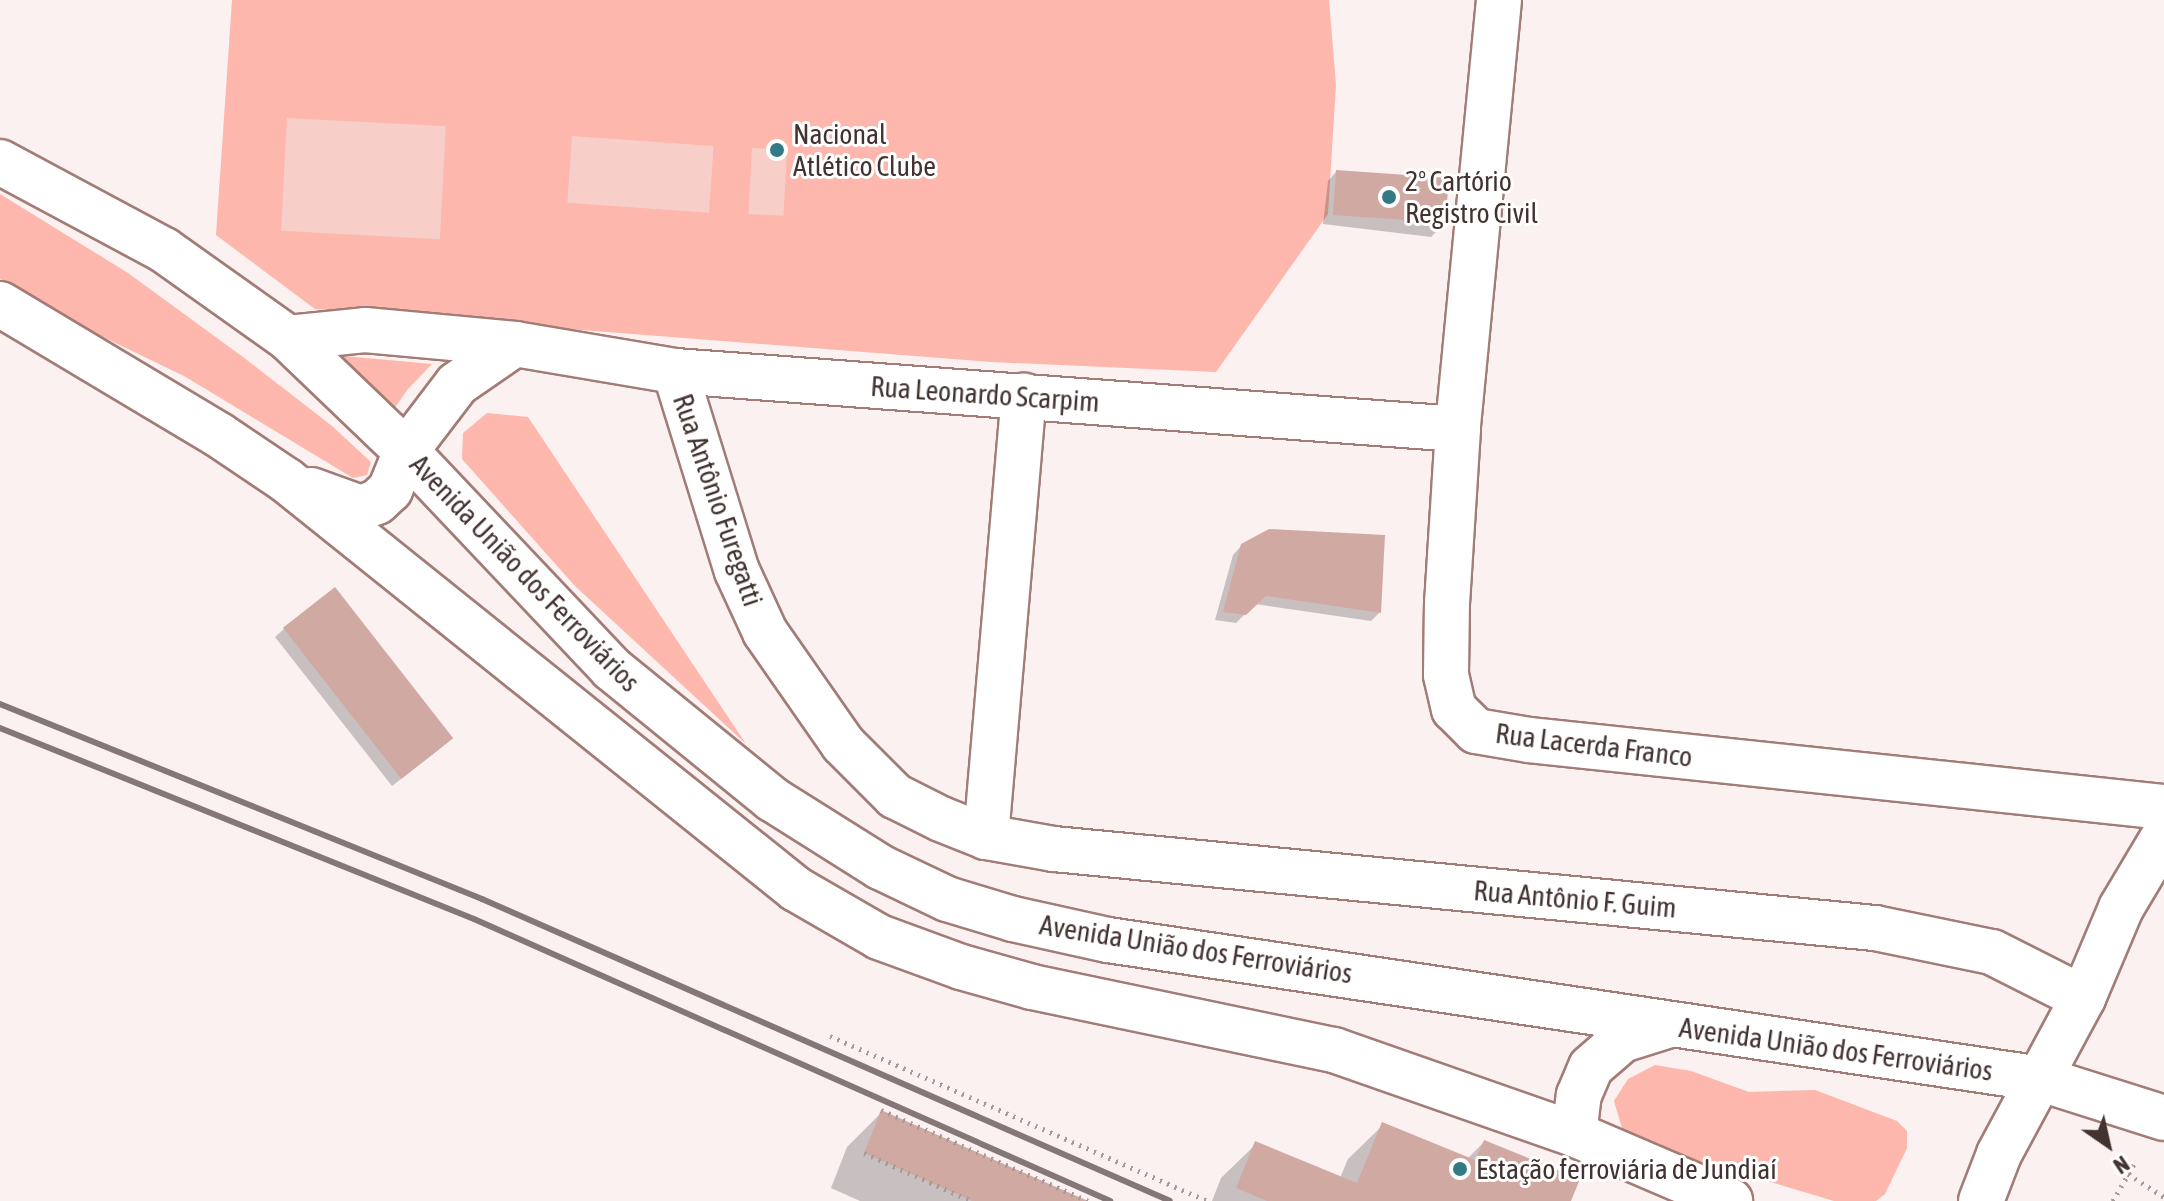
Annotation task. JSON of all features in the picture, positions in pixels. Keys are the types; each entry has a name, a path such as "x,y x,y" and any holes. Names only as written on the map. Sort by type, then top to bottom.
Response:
{"main road":[{"name":"Rua Lacerda Franco","path":"1499,0 1458,429 1446,675 1454,709 1476,731 1529,740 2164,807"},
{"name":"Avenida União dos Ferroviários","path":"0,162 164,250 288,338 406,451 611,668 772,799 880,867 947,899 1013,919 1108,940 1214,953 2041,1079 2164,1118"},
{"name":"Avenida União dos Ferroviários","path":"0,304 219,435 286,480 796,889 879,937 961,967 1032,987 1334,1050 1574,1134 1730,1201"},
{"name":"Rua Leonardo Scarpim","path":"288,338 365,330 515,344 675,371 1458,429"},
{"path":"286,480 361,508 377,502 390,490 406,451 457,384 515,344"},
{"name":"Rua Antônio Furegatti","path":"675,371 737,571 765,632 843,744 895,796 941,819 986,837 1054,849"},
{"path":"986,837 1024,396"},
{"path":"1981,1201 1999,1154 2083,998 2121,908 2164,836"},
{"name":"Rua Antônio F. Guim","path":"1054,849 1875,928 1992,952 2083,998"},
{"path":"1204,1022 1214,953"},
{"path":"1574,1134 1579,1095 1591,1067 1622,1040 1672,1025"}],"path":[{"path":"830,1036 1208,1201"},
{"path":"881,1110 1088,1201"},
{"path":"864,1153 972,1201"},
{"path":"2113,1201 2134,1164"},
{"path":"2128,1174 2164,1197"}],"shaded area":[{"name":"Nacional Atlético Clube","path":"232,0 1329,0 1336,85 1328,214 1216,372 991,362 315,309 216,235"},
{"path":"287,118 446,126 440,239 281,231"},
{"path":"572,136 714,146 709,213 567,203"},
{"path":"752,148 787,150 783,216 749,214"},
{"path":"0,194 128,273 243,357 332,426 371,462 367,475 353,478 184,376 101,336 0,279"},
{"path":"332,353 432,364 407,390 390,415"},
{"path":"487,413 528,417 746,744 575,586 462,459 463,433"},
{"path":"1655,1065 1691,1071 1749,1092 1815,1090 1897,1121 1907,1131 1907,1148 1885,1194 1876,1201 1834,1201 1751,1176 1709,1172 1624,1135 1614,1101 1628,1079"}],"building":[{"name":"2º Cartório Registro Civil","path":"1336,170 1449,178 1446,223 1333,215"},
{"path":"1269,529 1385,535 1381,613 1266,596 1246,615 1223,612 1241,544"},
{"path":"335,587 453,738 401,779 283,628"},
{"path":"881,1110 1088,1201 972,1201 864,1153"},
{"name":"Estação ferroviária de Jundiaí","path":"1382,1122 1475,1160 1484,1140 1580,1179 1571,1201 1267,1201 1236,1188 1255,1141 1357,1183"}],"railway":[{"path":"0,704 482,899 1170,1201"},
{"path":"0,728 474,919 1110,1201"}],"place":[{"name":"Nacional Atlético Clube","path":"777,150"},
{"name":"2º Cartório Registro Civil","path":"1389,197"},
{"name":"Estação ferroviária de Jundiaí","path":"1460,1169"}]}
